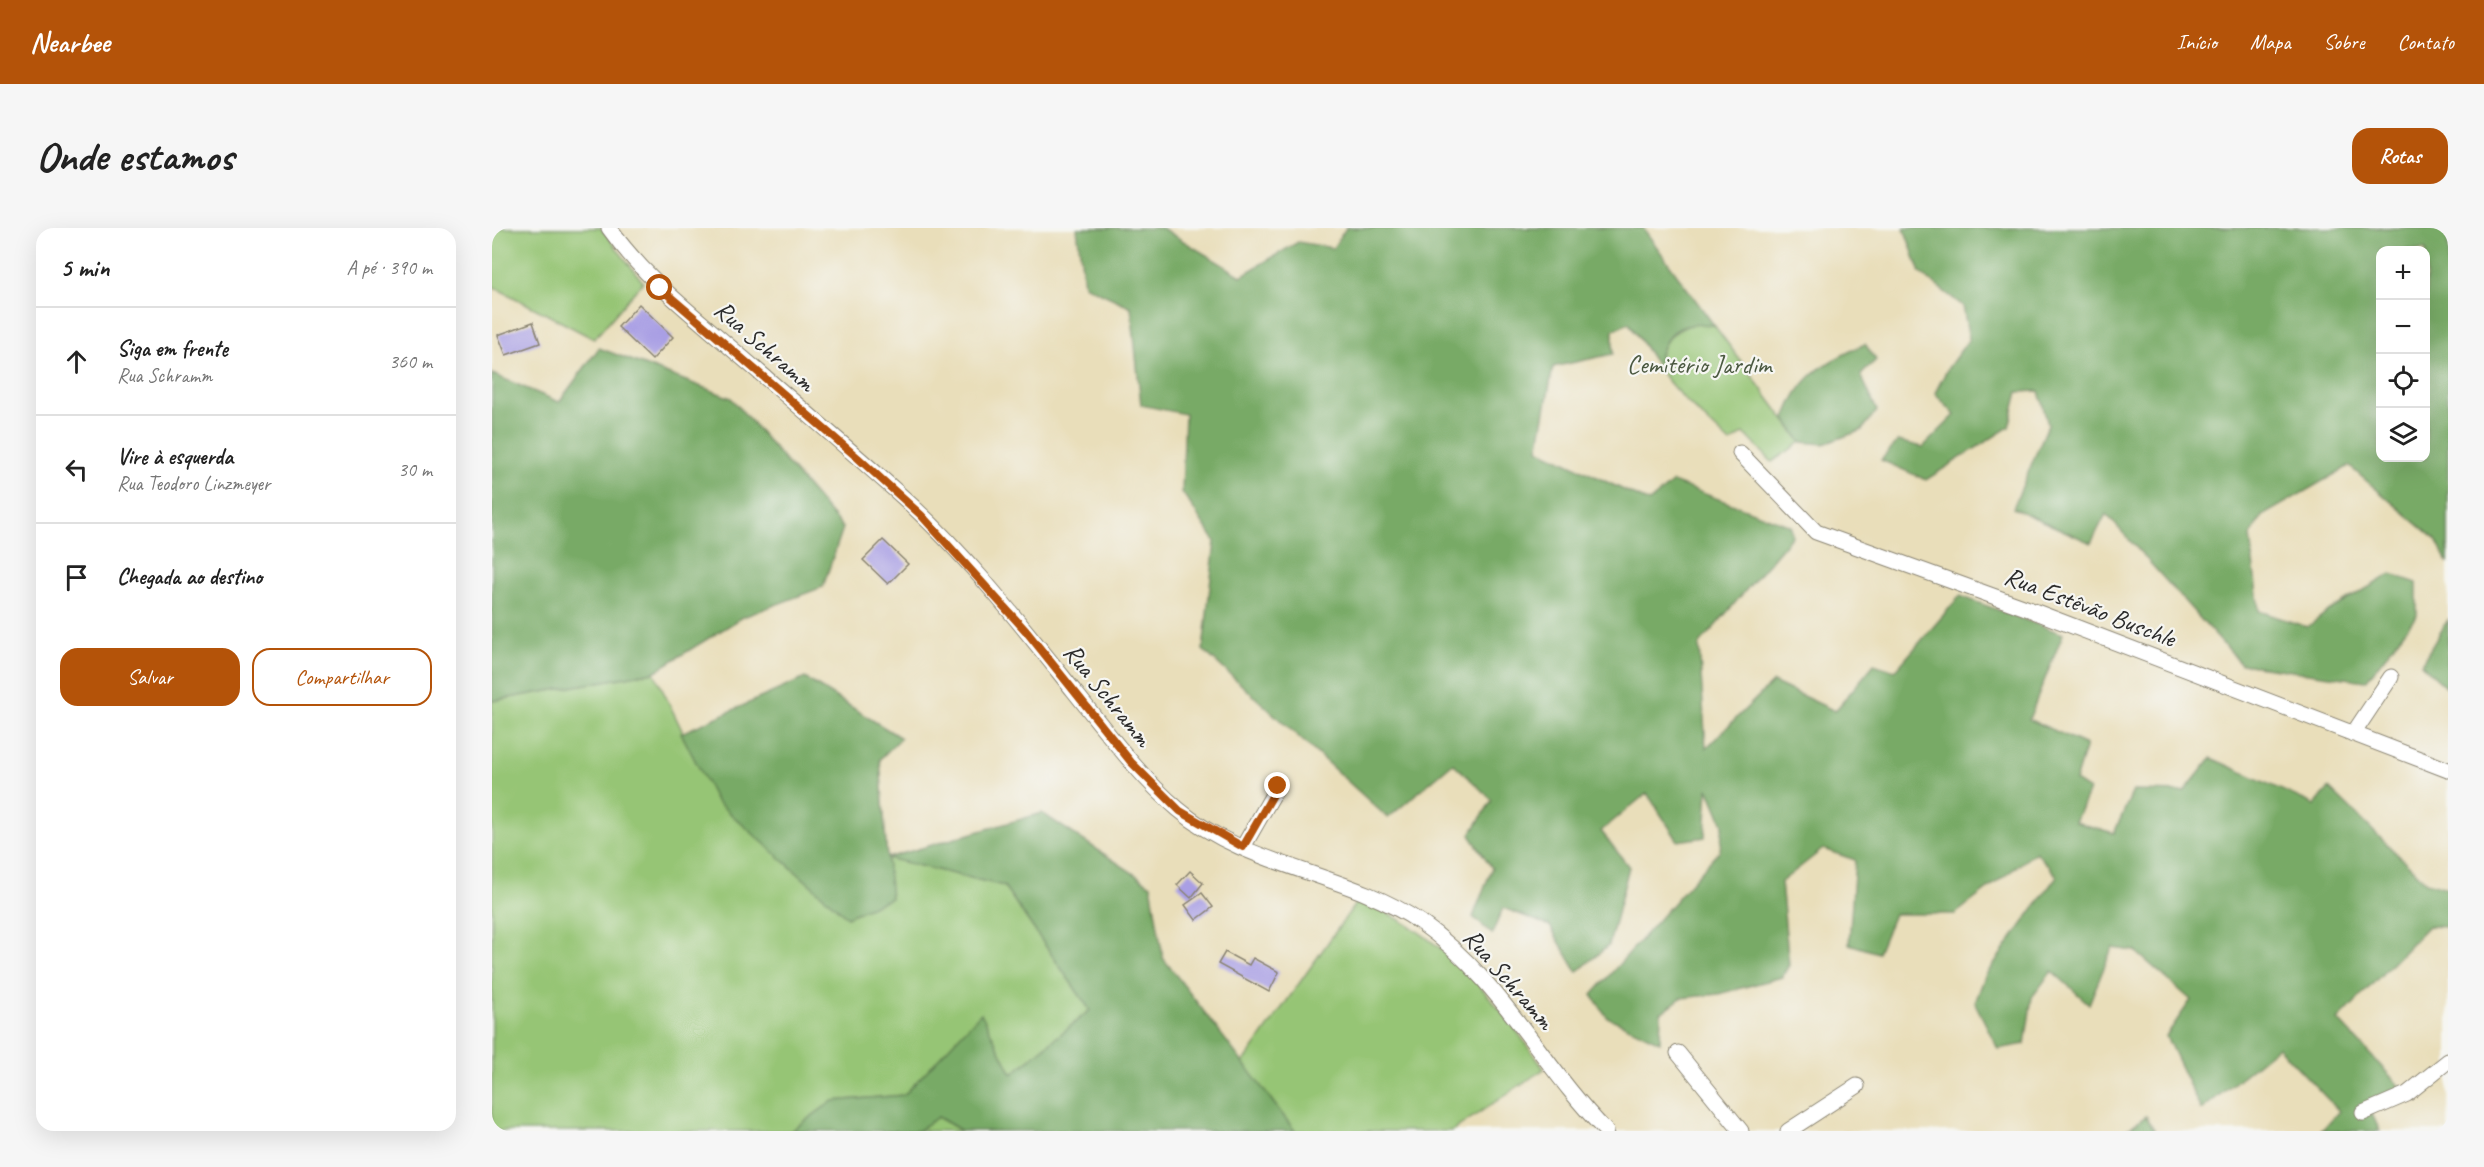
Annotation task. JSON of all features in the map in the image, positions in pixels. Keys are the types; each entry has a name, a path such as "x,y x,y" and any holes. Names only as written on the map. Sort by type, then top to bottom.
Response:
{"street":[{"name":"Rua Schramm","path":"609,228 660,288 921,515 1026,631 1131,762 1163,795 1197,822 1243,847 1390,904 1443,939 1511,1010 1562,1082 1606,1131"},
{"name":"Rua Estêvão Buschle","path":"1740,453 1816,532 2026,608 2448,770"},
{"path":"2353,734 2391,677"},
{"path":"1243,847 1278,786"},
{"path":"1678,1053 1741,1131"},
{"path":"2363,1113 2407,1094 2448,1061"},
{"path":"1788,1131 1857,1086"}],"green space":[{"path":"492,228 601,228 643,282 594,339 492,286"},
{"path":"1077,228 1162,228 1241,276 1298,242 1333,248 1346,228 1643,228 1714,325 1691,325 1675,331 1664,344 1657,366 1629,323 1613,330 1613,354 1553,367 1538,449 1649,502 1673,482 1791,526 1792,536 1699,645 1706,748 1773,682 1835,711 1874,664 1895,671 1960,596 2063,634 2029,719 2086,745 2075,781 2089,790 2075,822 2114,833 2133,791 2184,792 2211,758 2315,805 2329,788 2426,882 2448,888 2448,927 2428,926 2338,1020 2407,1094 2370,1110 2380,1131 2321,1131 2339,1111 2278,1047 2201,1110 2166,1036 2191,1000 2135,951 2112,948 2089,1004 2052,971 2032,997 2025,1044 1998,1049 1975,1003 1985,976 2057,876 2036,852 1955,914 1894,914 1878,953 1849,944 1855,860 1823,849 1781,882 1789,965 1782,977 1719,994 1681,998 1661,1013 1660,1042 1607,1017 1592,995 1720,850 1723,824 1708,788 1705,837 1678,841 1647,793 1601,831 1629,867 1609,945 1577,972 1550,926 1503,908 1492,934 1473,917 1492,868 1470,835 1492,800 1453,763 1388,818 1203,650 1215,541 1182,492 1185,414 1141,405 1131,307 1084,285"},
{"path":"1904,228 2448,228 2448,564 2436,540 2349,466 2262,516 2250,536 2259,611 2307,627 2330,610 2391,574 2417,583 2417,615 2366,681 2241,664 2106,514 2091,543 2013,508 2048,425 2039,391 2018,392 2009,427 1926,480 1881,460 1898,441 1923,447 1955,415 1935,393 1948,368 1969,339 1963,306 1920,273"},
{"name":"Cemitério Jardim","path":"1694,323 1714,325 1801,442 1772,462 1744,433 1730,443 1674,387 1657,366 1659,357 1664,344 1672,334"},
{"path":"1865,344 1876,360 1861,375 1877,411 1862,430 1824,444 1801,442 1785,419 1798,391 1815,372"},
{"path":"599,348 731,398 843,528 823,587 743,617 654,672 492,701 492,374 559,402"},
{"path":"2448,620 2448,689 2421,664"},
{"path":"654,672 716,801 887,858 1004,886 1090,1010 1012,1074 981,1014 904,1095 833,1101 791,1131 492,1131 492,701"},
{"path":"805,678 901,738 880,759 891,898 847,917 716,801 681,733"},
{"path":"1042,813 1151,885 1163,958 1295,1131 962,1131 938,1117 917,1131 791,1131 833,1101 904,1095 981,1013 1012,1074 1090,1010 1004,886 887,858"},
{"path":"1358,900 1388,913 1440,948 1486,992 1544,1069 1452,1131 1295,1131 1243,1063"},
{"path":"2146,1116 2155,1131 2125,1131"},
{"path":"937,1117 962,1131 917,1131"}],"building":[{"path":"639,304 673,337 652,360 618,327"},
{"path":"533,322 540,343 506,355 498,335"},
{"path":"883,540 908,564 888,584 863,560"},
{"path":"1190,871 1203,883 1191,898 1177,885"},
{"path":"1202,893 1213,907 1196,920 1185,905"},
{"path":"1225,952 1249,965 1253,958 1279,972 1269,992 1218,964"}],"route":[{"path":"660,288 901,495 921,515 1026,631 1131,762 1180,811 1216,834 1243,847 1278,786"}]}
